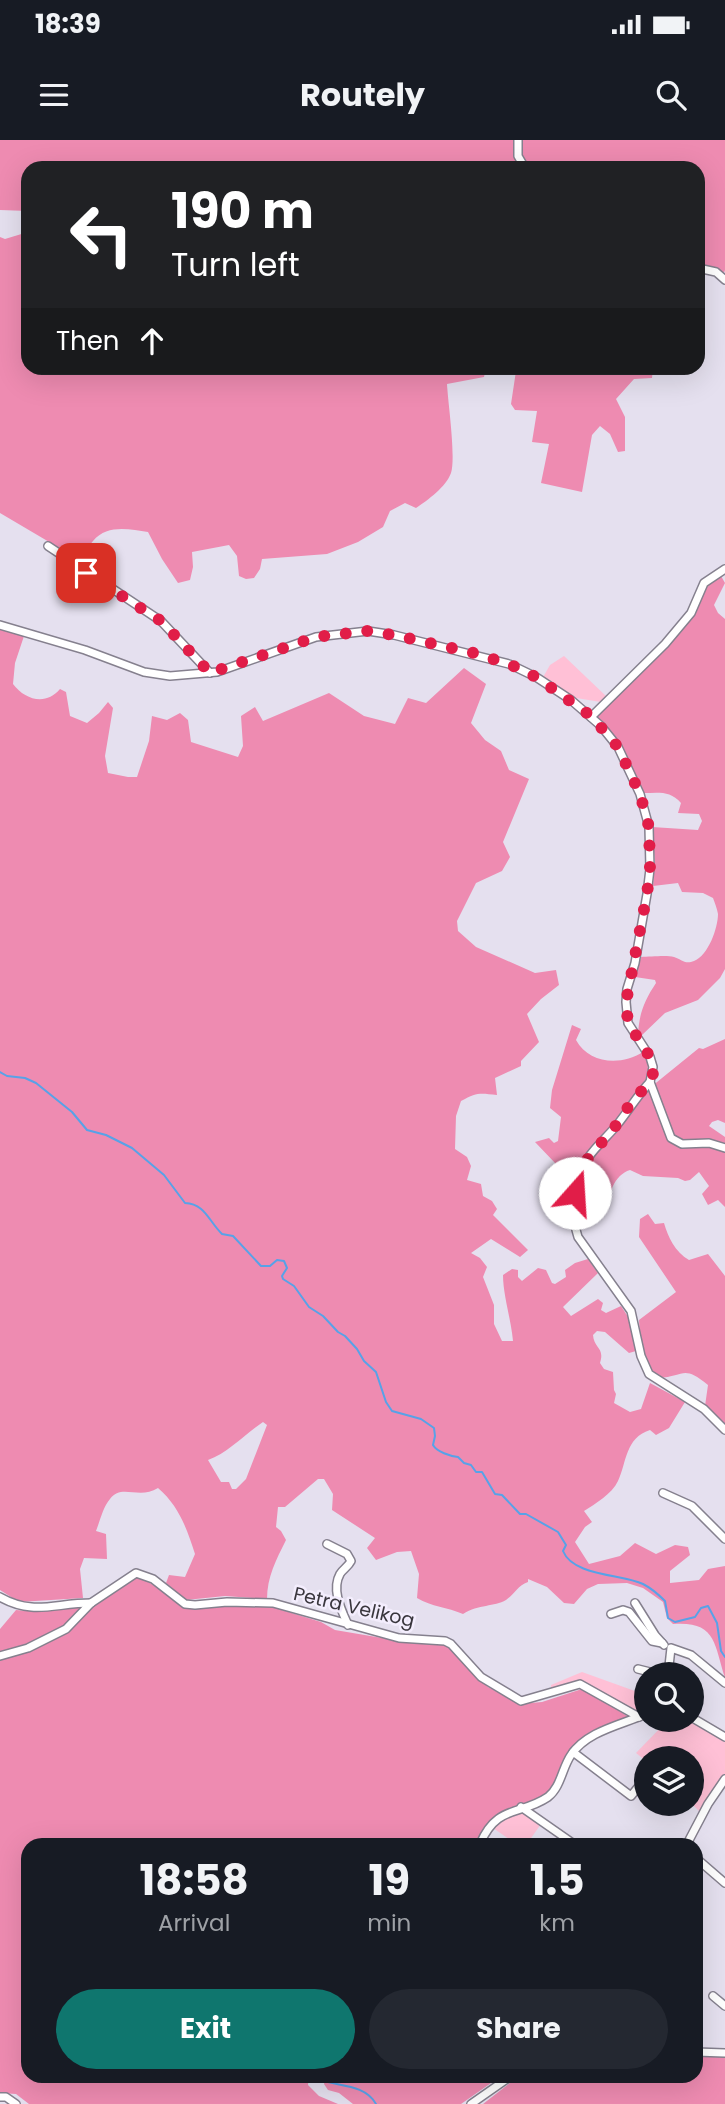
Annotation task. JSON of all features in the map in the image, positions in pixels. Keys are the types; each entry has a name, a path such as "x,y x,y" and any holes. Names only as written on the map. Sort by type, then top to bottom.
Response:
{"street":[{"path":"518,140 518,156 521,161"},
{"path":"705,270 716,272 725,280"},
{"path":"48,546 161,621 210,673"},
{"path":"591,716 665,644 691,613 704,583 725,569"},
{"path":"0,625 85,650 156,676 210,673 316,637 368,631 394,635 509,664 536,677 591,716 618,747 640,794 649,827 650,869 626,1002 628,1023 650,1057 653,1067 650,1082 666,1130 676,1142 682,1144 709,1143 725,1147"},
{"path":"650,1082 632,1101 581,1171 574,1206 575,1228 578,1237 631,1311 641,1356 649,1374 704,1409 725,1430"},
{"path":"663,1493 692,1506 725,1539"},
{"path":"327,1545 347,1554 351,1561 341,1573 336,1586 348,1625"},
{"name":"Petra Velikog","path":"0,1656 28,1648 66,1629 91,1603 136,1573 153,1579 185,1604 272,1603 399,1638 435,1640 451,1644 481,1677 521,1701 580,1684 634,1712"},
{"path":"0,1597 30,1609 91,1603"},
{"path":"635,1603 662,1643"},
{"path":"611,1614 623,1610 629,1612 652,1641 691,1656 725,1684"},
{"path":"669,1662 671,1648"},
{"name":"Petra Velikog","path":"484,1838 493,1824 509,1812 544,1799 554,1791 573,1752 601,1731 634,1719"},
{"path":"704,1725 725,1737"},
{"path":"573,1752 631,1796 634,1792"},
{"path":"690,1838 725,1779"},
{"path":"521,1807 565,1838"},
{"path":"703,1864 725,1883"},
{"path":"713,1996 725,2006"},
{"path":"703,2052 725,2053"},
{"path":"471,2104 501,2083"},
{"path":"0,2097 6,2097 16,2104"}],"shaded area":[{"path":"0,140 725,140 724,273 705,266 705,161 21,161 21,211 0,210"},
{"path":"21,234 21,375 484,375 447,384 453,455 449,478 436,493 416,508 405,503 390,511 383,527 358,542 327,554 262,559 254,578 239,576 237,556 229,545 192,552 190,580 178,583 148,532 133,530 105,532 93,541 78,559 0,513 0,237 5,239"},
{"path":"515,375 652,375 652,378 634,379 616,399 625,417 625,451 618,452 610,434 600,426 592,435 582,492 541,483 549,444 532,442 537,411 515,410 511,404"},
{"path":"721,576 725,583 714,605 725,619 725,969 720,978 698,1000 665,1013 641,1036 638,1035 641,1014 656,983 655,980 635,977 641,957 671,956 686,962 694,961 704,954 711,941 718,914 713,898 703,893 682,892 678,883 653,886 655,862 652,827 698,830 702,821 699,814 678,813 681,803 673,796 643,793 619,742 595,716 677,635 688,621 706,586"},
{"path":"0,628 24,636 15,663 13,684 23,694 42,699 60,689 66,692 70,716 87,723 108,702 113,708 105,756 108,773 128,777 137,777 149,741 152,716 167,720 180,713 188,720 191,742 238,757 243,746 241,716 255,707 263,721 329,693 364,716 395,724 408,698 426,703 464,668 486,684 471,723 485,740 501,751 509,770 529,779 503,842 510,857 502,871 476,883 457,921 458,931 476,947 535,973 556,970 559,985 527,1014 539,1042 521,1061 521,1066 495,1078 497,1095 479,1094 461,1101 456,1116 455,1149 467,1157 471,1166 467,1180 481,1184 483,1196 492,1201 497,1209 493,1215 528,1250 520,1257 491,1239 471,1253 480,1258 487,1267 483,1277 494,1305 494,1324 502,1341 513,1341 503,1275 512,1269 518,1270 518,1277 522,1281 538,1268 546,1270 555,1284 566,1277 565,1270 588,1259 598,1273 563,1307 571,1316 598,1299 603,1303 601,1310 606,1313 621,1306 630,1320 636,1351 629,1353 605,1332 597,1331 593,1335 601,1354 600,1363 604,1369 613,1372 616,1394 614,1403 630,1412 641,1409 650,1383 685,1402 669,1428 656,1435 650,1430 631,1445 615,1486 584,1511 592,1522 575,1542 589,1564 620,1556 635,1543 656,1554 675,1545 688,1547 690,1555 670,1571 670,1583 699,1580 708,1569 725,1566 725,1678 715,1645 705,1631 698,1626 673,1624 667,1618 663,1602 643,1588 627,1583 598,1584 587,1589 574,1604 564,1603 547,1587 528,1579 528,1582 506,1600 463,1614 423,1601 417,1598 419,1574 411,1551 397,1552 376,1560 367,1548 375,1538 332,1510 333,1494 324,1479 318,1479 285,1507 278,1507 276,1527 286,1540 270,1576 267,1599 225,1596 186,1600 166,1583 169,1575 185,1577 195,1554 177,1510 158,1488 144,1493 119,1492 108,1502 96,1531 106,1534 107,1559 84,1558 80,1569 83,1598 19,1602 0,1590","holes":["263,1422 267,1425 246,1479 236,1489 232,1489 229,1482 221,1482 208,1460"]},
{"path":"564,656 607,697 601,702 570,697 542,679 550,665"},
{"path":"572,1025 581,1029 576,1040 582,1048 597,1058 616,1061 643,1052 648,1069 641,1086 646,1091 699,1048 703,1049 725,1039 725,1123 718,1120 709,1126 725,1137 725,1207 718,1200 708,1205 702,1194 709,1186 699,1172 685,1181 678,1178 643,1176 630,1170 624,1172 616,1181 606,1209 602,1210 596,1200 565,1207 556,1164 535,1142 549,1138 554,1143 558,1141 561,1117 550,1108 552,1090"},
{"path":"648,1214 655,1224 664,1223 673,1244 684,1257 689,1260 708,1254 725,1276 725,1426 705,1406 708,1385 688,1373 658,1378 646,1359 639,1320 676,1292 639,1237 640,1219"},
{"path":"139,1576 184,1605 272,1607 321,1622 335,1630 400,1641 442,1644 452,1649 488,1687 520,1704 542,1702 582,1689 629,1717 576,1745 550,1791 501,1814 479,1838 21,1838 21,2083 308,2083 319,2096 338,2104 29,2104 16,2094 0,2093 0,1629 16,1610 94,1605"},
{"path":"582,1672 634,1691 634,1711 585,1684 555,1690 551,1685"},
{"path":"704,1728 725,1741 725,1775 704,1806 704,1746 643,1746 656,1732 704,1732"},
{"path":"523,1811 541,1824 531,1838 507,1838 493,1828 504,1817"},
{"path":"703,2056 725,2057 725,2104 483,2104 510,2083 703,2083"},
{"path":"491,2083 461,2104 353,2104 339,2093 328,2090 324,2084"}],"waterway":[{"path":"0,1072 36,1083 72,1112 87,1130 106,1135 132,1148 164,1175 185,1203 202,1210 222,1234 233,1236 261,1266 270,1266 277,1260 284,1261 287,1268 283,1279 294,1286 309,1307 345,1336 376,1372 386,1402 392,1411 421,1419 434,1428 435,1447 458,1457 471,1465 476,1472 482,1472 495,1494 502,1495 520,1514 526,1514 558,1532 566,1545 563,1551 568,1559 577,1565 646,1586 665,1601 668,1618 675,1622 695,1617 701,1608 708,1606 717,1623 721,1651 725,1657"},
{"path":"332,2083 355,2088 376,2104"}],"route":[{"path":"86,573 161,621 210,673 246,663 316,637 368,631 394,635 474,653 509,664 536,677 591,716 618,747 640,794 649,827 650,869 647,894 626,1002 628,1023 650,1057 653,1075 587,1160 575,1193"}]}
